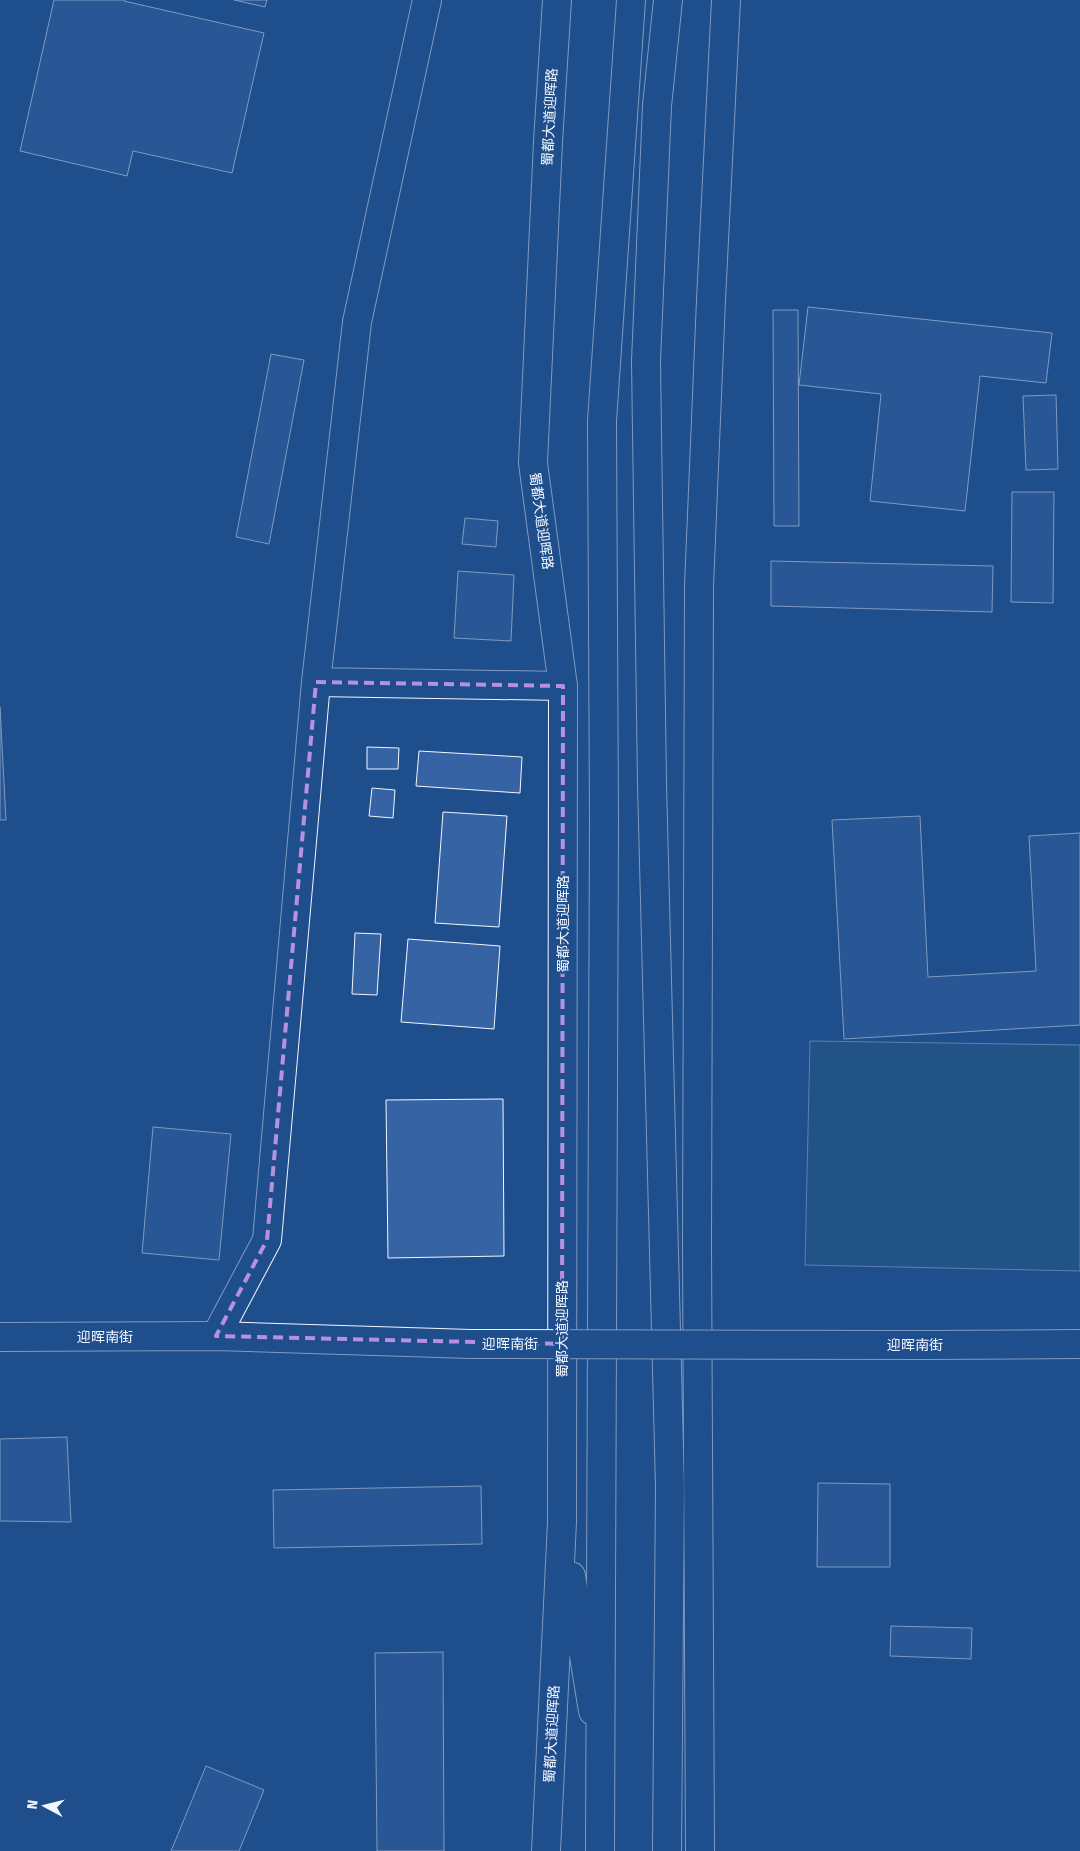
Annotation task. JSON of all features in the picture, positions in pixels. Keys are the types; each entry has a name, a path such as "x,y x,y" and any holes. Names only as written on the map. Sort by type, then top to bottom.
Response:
{"main road":[{"path":"216,1336 267,1240 316,682 357,322 427,0"},
{"name":"蜀都大道迎晖路","path":"546,1851 562,1522 563,686 533,464 548,142 557,0"},
{"path":"600,1851 604,831 602,421 631,0"},
{"path":"667,1851 670,1488 652,784 646,361 657,106 668,0"},
{"path":"700,1851 697,1244 699,586 732,4"},
{"path":"316,682 563,686"},
{"name":"迎晖南街","path":"0,1337 216,1336 471,1344 1080,1344"},
{"path":"562,1522 601,1759"}],"highlighted area":[{"path":"316,682 563,686 562,1344 216,1336 267,1240"}],"shaded area":[{"path":"810,1041 1080,1045 1080,1271 805,1265"}],"building":[{"path":"54,0 125,0 264,33 232,173 133,151 127,176 20,151"},
{"path":"234,0 267,0 265,7"},
{"path":"808,307 1052,333 1046,383 980,376 965,511 870,501 881,394 799,385"},
{"path":"773,310 798,310 799,526 774,526"},
{"path":"271,354 304,360 269,544 236,537"},
{"path":"1056,395 1058,469 1026,470 1023,396"},
{"path":"1012,492 1054,492 1053,603 1011,602"},
{"path":"465,518 498,521 496,547 462,544"},
{"path":"771,561 993,566 992,612 771,606"},
{"path":"458,571 514,575 511,641 454,638"},
{"path":"0,707 6,820 0,820"},
{"path":"367,747 399,748 398,769 367,769"},
{"path":"419,751 522,757 520,793 416,786"},
{"path":"372,788 395,790 393,818 369,816"},
{"path":"443,812 507,816 499,927 435,923"},
{"path":"920,816 928,977 1036,971 1029,836 1080,833 1080,1025 844,1039 832,820"},
{"path":"355,933 381,934 377,995 352,994"},
{"path":"408,939 500,946 494,1029 401,1022"},
{"path":"503,1099 504,1256 388,1258 386,1100"},
{"path":"153,1127 231,1134 219,1260 142,1253"},
{"path":"67,1437 71,1522 0,1521 0,1439"},
{"path":"818,1483 890,1484 890,1567 817,1567"},
{"path":"481,1486 482,1544 274,1548 273,1490"},
{"path":"891,1626 972,1628 971,1659 890,1656"},
{"path":"443,1652 444,1851 377,1851 375,1653"},
{"path":"206,1766 264,1790 239,1851 171,1851"}]}
